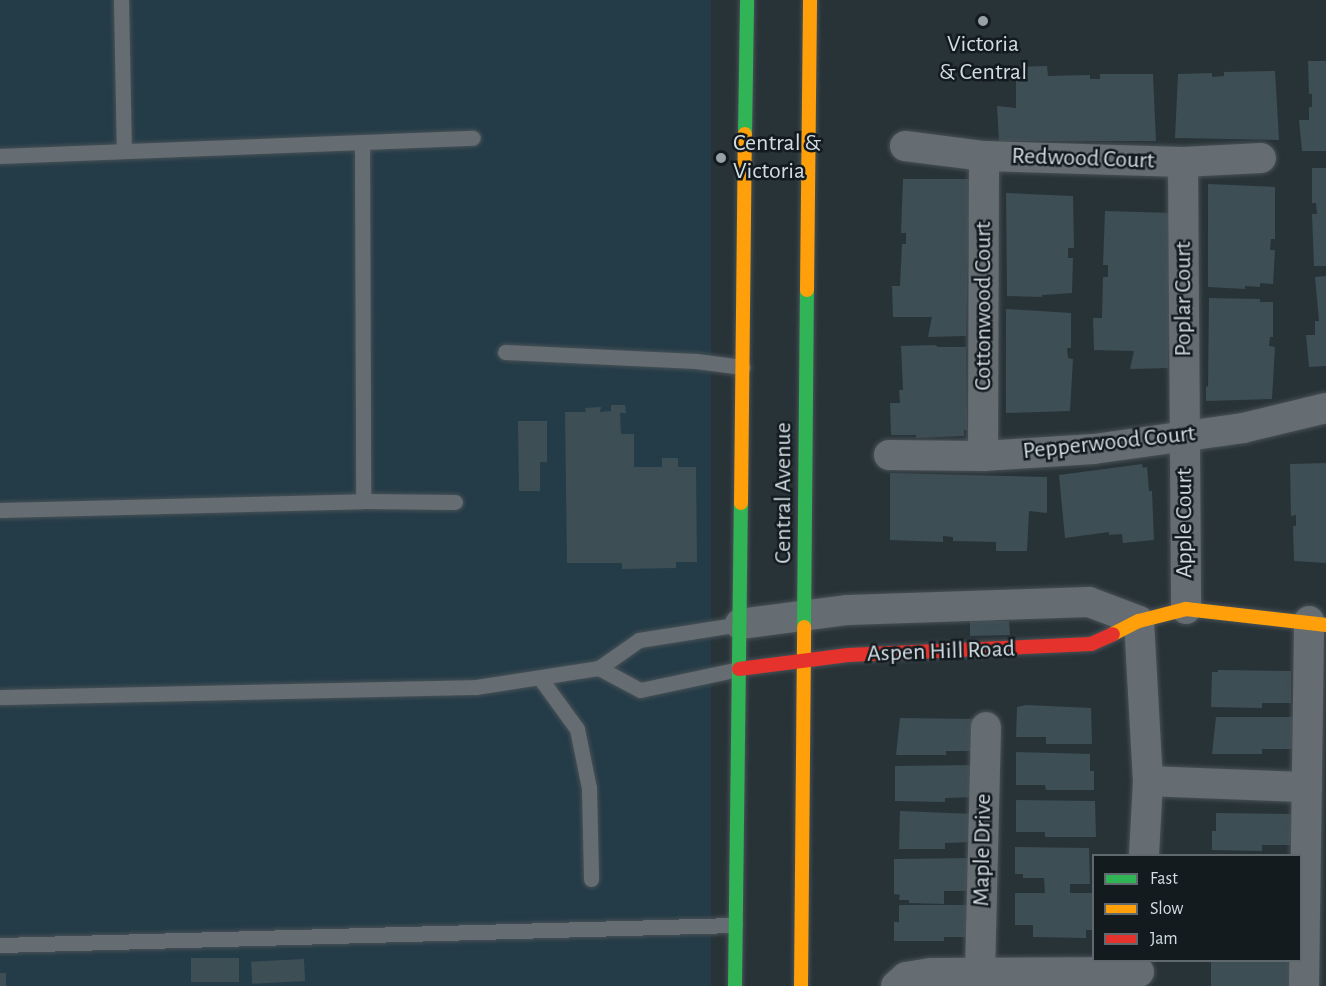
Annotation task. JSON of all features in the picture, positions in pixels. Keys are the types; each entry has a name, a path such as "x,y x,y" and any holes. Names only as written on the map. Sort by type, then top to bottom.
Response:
{"main road":[{"name":"Central Avenue","path":"735,986 747,0"},
{"name":"Central Avenue","path":"801,986 810,0"},
{"name":"Aspen Hill Road","path":"739,669 848,655 1090,644 1139,621 1186,609 1318,623"}],"street":[{"name":"Redwood Court","path":"905,146 984,156 1183,162 1261,158"},
{"name":"Cottonwood Court","path":"983,456 984,156"},
{"name":"Poplar Court","path":"1183,162 1185,436"},
{"name":"Pepperwood Court","path":"889,455 983,456 1094,448 1243,428 1326,408"},
{"name":"Apple Court","path":"1185,436 1186,609"},
{"name":"Aspen Hill Road","path":"740,624 848,610 1089,602 1139,621"},
{"path":"1037,603 1037,648"},
{"path":"1139,621 1148,781 1144,854"},
{"path":"1304,986 1307,787 1318,623"},
{"name":"Maple Drive","path":"980,972 986,727"},
{"path":"1148,781 1307,787"},
{"path":"896,986 906,976 933,973 1139,973"}],"lane":[{"path":"121,0 124,151"},
{"path":"0,156 473,138"},
{"path":"362,142 363,501"},
{"path":"505,352 696,361 743,367"},
{"path":"0,510 363,501 455,502"},
{"path":"0,697 476,687 599,669 639,640 740,624"},
{"path":"599,669 640,690 739,669"},
{"path":"540,678 577,729 590,788 591,879"},
{"path":"0,945 735,925"}],"shaded area":[{"path":"0,0 711,0 711,986 0,986"}],"building":[{"path":"1308,61 1326,61 1326,151 1302,151 1299,120 1309,120 1309,107 1312,107 1312,94 1309,94"},
{"path":"1047,66 1048,76 1090,75 1090,79 1100,79 1100,74 1153,74 1156,141 999,141 997,106 1016,108 1016,67"},
{"path":"1275,71 1279,140 1175,138 1178,74 1212,73 1212,77 1224,76 1224,72"},
{"path":"1312,168 1326,168 1326,266 1314,266 1312,214 1317,214 1316,203 1312,203"},
{"path":"903,179 970,179 966,336 928,337 932,317 893,317 892,286 900,286 902,244 906,244 906,233 901,233"},
{"path":"1208,184 1275,187 1275,239 1271,239 1270,250 1275,250 1273,284 1260,283 1260,287 1245,286 1245,289 1208,287"},
{"path":"1006,193 1073,196 1074,248 1068,248 1068,258 1073,258 1072,293 1042,295 1042,297 1007,296"},
{"path":"1105,211 1173,213 1168,368 1130,369 1134,351 1094,350 1093,318 1102,318 1103,277 1108,277 1108,265 1103,265"},
{"path":"1326,276 1326,366 1309,367 1306,335 1315,335 1315,321 1319,321 1315,277"},
{"path":"1209,298 1260,299 1260,302 1273,302 1273,337 1270,337 1269,346 1275,347 1272,399 1206,401"},
{"path":"1006,309 1071,313 1071,348 1067,348 1068,358 1073,359 1070,411 1006,413"},
{"path":"935,345 938,347 966,347 967,430 964,430 964,436 916,438 916,435 891,435 890,403 900,403 899,390 903,390 901,346"},
{"path":"611,405 625,405 626,413 620,413 621,434 634,434 634,467 662,467 662,458 678,458 678,467 696,467 697,562 676,562 676,568 622,569 622,563 567,563 565,412 586,412 585,408 601,407 600,412 611,411"},
{"path":"518,421 547,421 547,462 540,462 540,491 519,491"},
{"path":"1326,463 1326,563 1294,561 1293,526 1296,526 1296,515 1291,516 1290,464"},
{"path":"1142,464 1143,468 1147,467 1149,491 1152,491 1154,540 1123,543 1122,534 1109,535 1109,532 1065,538 1059,475"},
{"path":"890,473 1047,477 1047,513 1029,511 1027,551 996,551 996,542 953,541 953,537 943,536 943,542 890,540"},
{"path":"994,615 994,621 1009,621 1010,635 970,636 970,616"},
{"path":"1218,670 1291,671 1291,703 1262,703 1262,708 1211,707 1212,672 1218,672"},
{"path":"1026,705 1091,708 1092,744 1046,744 1046,737 1016,737 1017,707"},
{"path":"1216,717 1292,717 1292,749 1262,749 1262,754 1212,754"},
{"path":"900,718 975,719 974,751 946,751 946,755 896,755"},
{"path":"1016,752 1090,754 1090,771 1094,771 1094,790 1046,790 1045,785 1016,785"},
{"path":"975,765 975,797 945,798 945,802 895,801 895,766"},
{"path":"1016,800 1095,801 1096,837 1045,837 1045,832 1016,832"},
{"path":"900,811 974,814 974,842 945,843 945,849 899,849"},
{"path":"1216,813 1291,814 1291,845 1262,845 1262,851 1212,850 1212,831 1216,831"},
{"path":"1015,847 1089,848 1090,884 1070,884 1070,893 1092,893 1092,930 1086,930 1086,938 1033,937 1033,925 1015,925 1015,893 1045,893 1044,878 1023,878 1023,874 1015,874"},
{"path":"973,858 973,891 944,891 944,904 909,903 909,900 899,900 900,895 894,894 894,859"},
{"path":"899,905 973,905 968,937 944,937 944,941 894,941 894,922 899,922"},
{"path":"191,958 239,958 239,982 191,982"},
{"path":"304,959 305,981 252,984 251,962"},
{"path":"1211,962 1290,962 1290,986 1211,986"},
{"path":"0,973 6,973 6,986 0,986"}],"traffic: fast":[{"path":"745,134 747,0"},
{"path":"804,627 807,290"},
{"path":"735,986 741,503"}],"traffic: slow":[{"path":"807,290 810,0"},
{"path":"741,503 745,134"},
{"path":"1113,634 1139,621 1186,609 1326,625"},
{"path":"801,986 804,627"}],"traffic: jam":[{"path":"739,669 848,655 1091,644 1113,634"}],"place":[{"name":"Victoria & Central","path":"983,21"},
{"name":"Central & Victoria","path":"721,158"}]}
